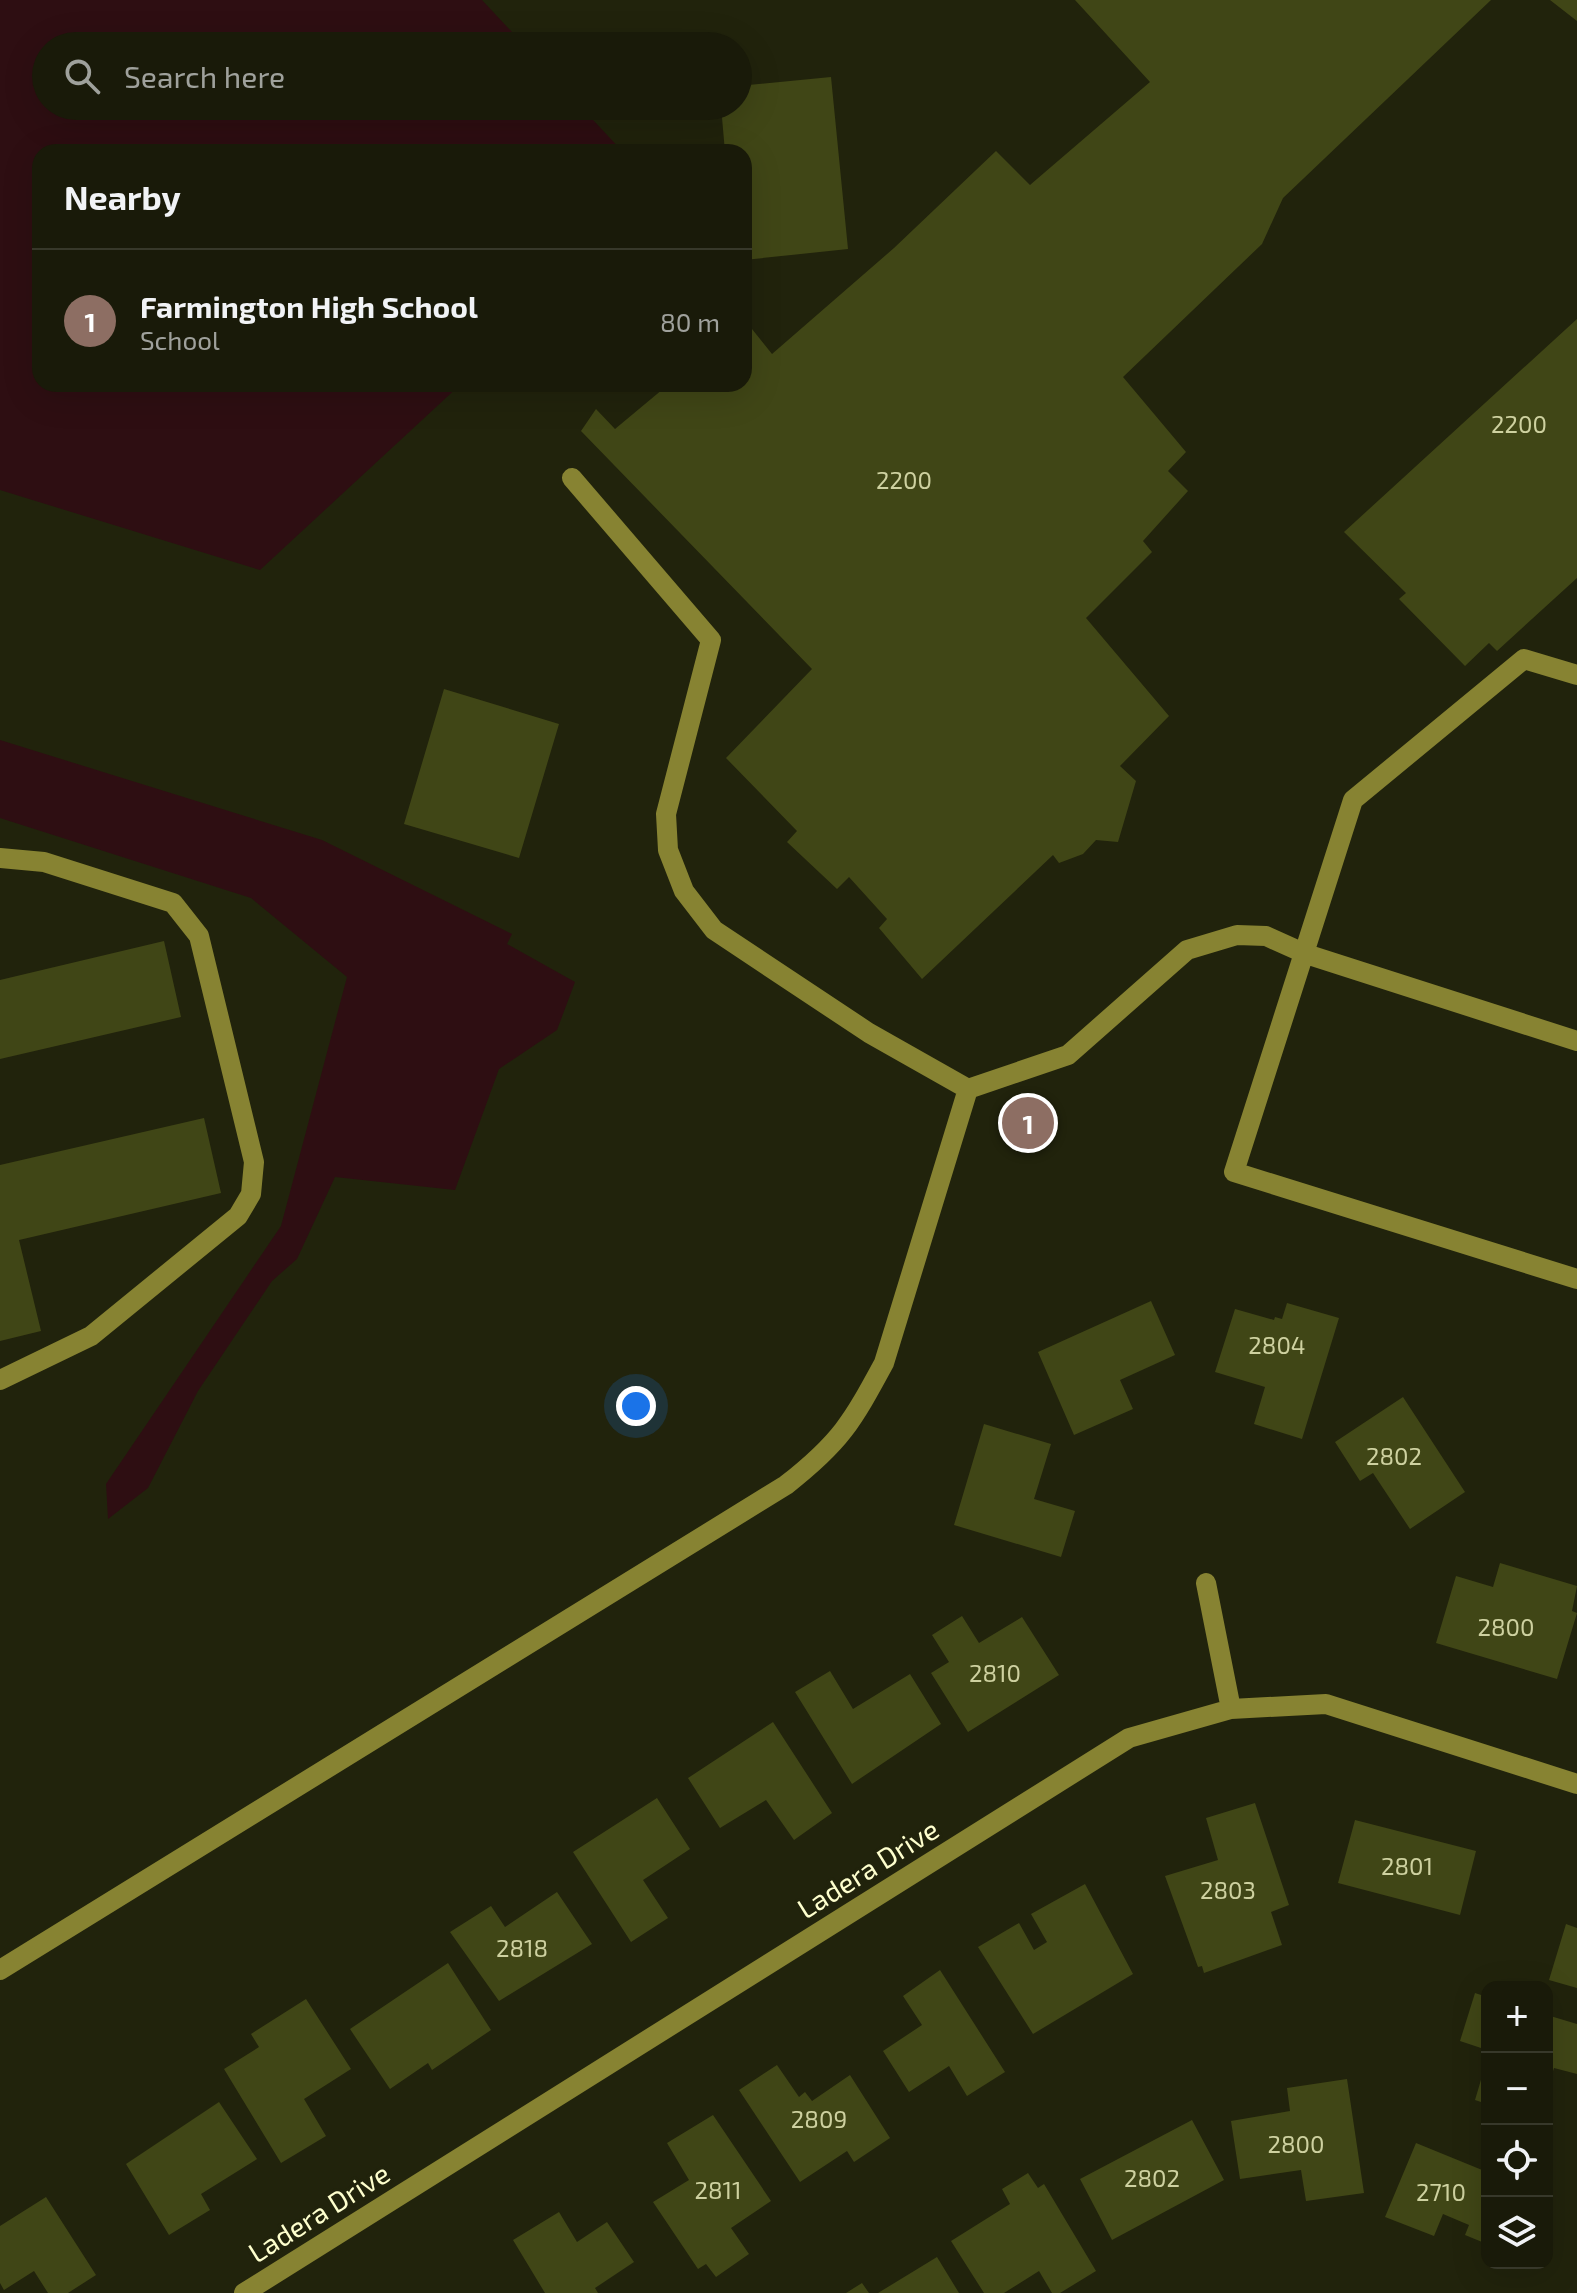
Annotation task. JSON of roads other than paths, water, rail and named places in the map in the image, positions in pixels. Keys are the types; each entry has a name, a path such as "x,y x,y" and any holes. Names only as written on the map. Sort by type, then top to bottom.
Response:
{"street":[{"path":"572,478 711,640 666,814 668,850 684,891 714,930 869,1033 968,1089 1068,1055 1187,950 1237,935 1266,936 1306,954 1577,1041"},
{"path":"1577,675 1524,659 1353,800 1234,1172 1577,1279"},
{"path":"0,858 44,862 173,903 199,936 254,1162 251,1194 238,1216 91,1336 0,1380"},
{"path":"0,1970 786,1485 822,1457 840,1438 865,1401 884,1363 968,1089"},
{"path":"1206,1583 1231,1709"},
{"name":"Ladera Drive","path":"244,2293 1129,1738 1231,1709 1326,1704 1577,1784"}],"place":[{"name":"Farmington High School","path":"1028,1123"}]}
